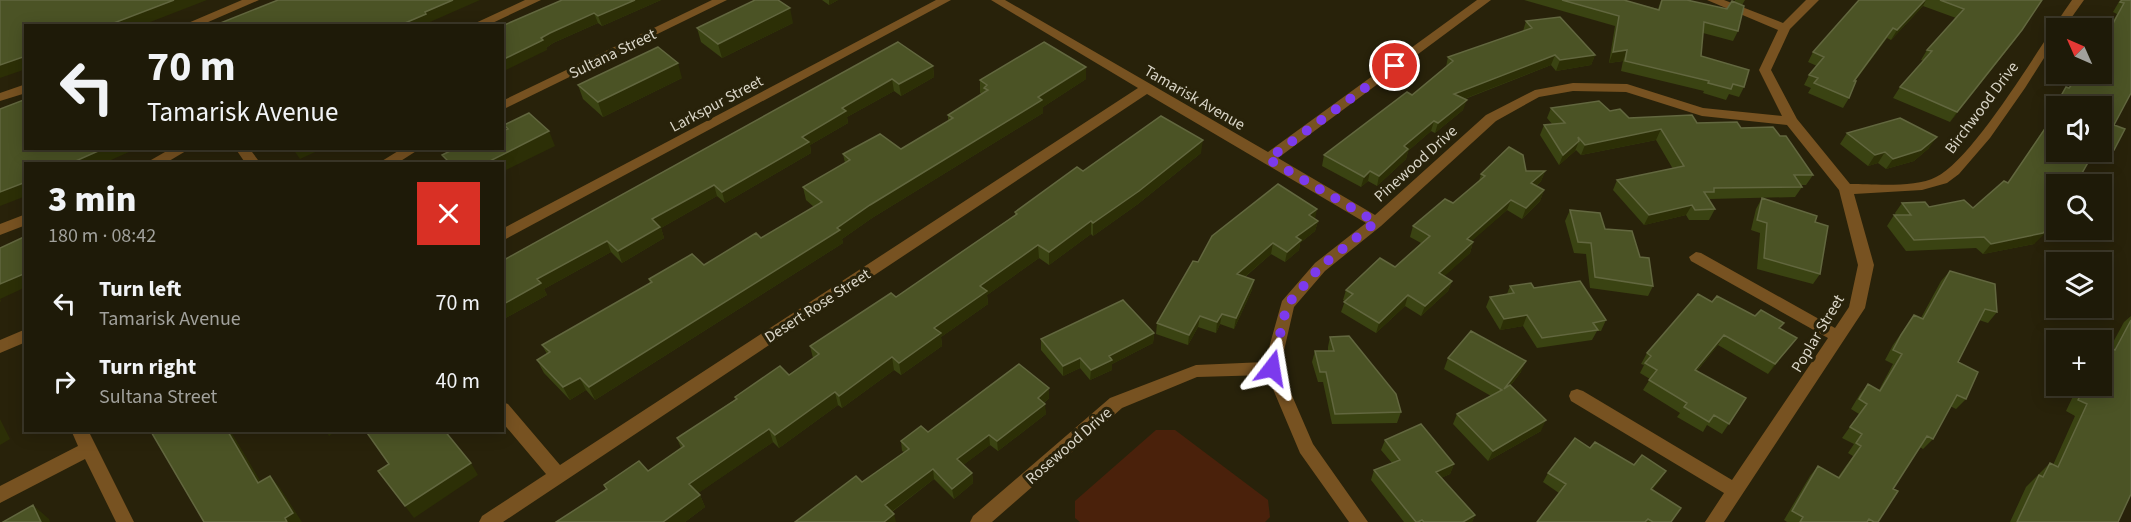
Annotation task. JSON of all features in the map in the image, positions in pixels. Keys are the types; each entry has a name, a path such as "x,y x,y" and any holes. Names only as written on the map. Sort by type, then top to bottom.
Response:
{"street":[{"path":"192,24 253,0"},
{"path":"480,24 536,0"},
{"name":"Sultana Street","path":"504,105 721,0"},
{"name":"Larkspur Street","path":"504,235 945,0"},
{"name":"Tamarisk Avenue","path":"997,0 1376,222"},
{"path":"1268,159 1485,0"},
{"path":"1713,0 1785,28"},
{"name":"Poplar Street","path":"1714,522 1737,491 1857,308 1866,265 1846,189 1791,121 1765,70 1785,28 1813,0"},
{"name":"Birchwood Drive","path":"2065,18 2078,0"},
{"name":"Birchwood Drive","path":"1846,189 1896,189 1942,180 1968,157 2046,46"},
{"name":"Pinewood Drive","path":"1272,368 1287,305 1320,267 1376,222 1491,118 1535,94 1573,87 1628,88 1702,112 1791,121"},
{"name":"Desert Rose Street","path":"488,522 1147,88"},
{"path":"0,98 24,89"},
{"path":"155,162 181,150"},
{"path":"243,150 252,162"},
{"path":"388,162 411,150"},
{"path":"0,230 24,220"},
{"path":"1696,257 1839,337"},
{"path":"0,347 24,336"},
{"path":"1272,368 1306,448 1359,522"},
{"name":"Rosewood Drive","path":"979,522 1116,404 1196,371 1272,368"},
{"path":"1578,396 1737,491"},
{"path":"504,411 558,476"},
{"path":"80,432 125,522"},
{"path":"0,495 88,449"}],"shaded area":[{"path":"1156,430 1175,430 1268,500 1270,517 1265,522 1080,522 1075,518 1075,501"}],"building":[{"path":"0,0 174,0 111,24 24,24 24,57 0,65"},
{"path":"278,0 453,0 403,24 218,24"},
{"path":"562,0 635,0 598,16 594,13 550,33 541,38 543,40 504,59 504,25"},
{"path":"755,0 778,0 790,8 718,44 697,28"},
{"path":"1562,0 1624,0 1659,10 1662,0 1687,0 1727,9 1732,1 1744,6 1738,31 1704,22 1701,56 1749,70 1744,87 1733,84 1731,89 1708,83 1709,81 1625,61 1627,50 1613,52 1619,16"},
{"path":"1859,0 1925,0 1897,30 1893,28 1854,81 1856,81 1849,98 1814,83 1818,78 1809,75 1824,57 1813,52"},
{"path":"1940,0 2042,0 2022,30 1957,112 1900,87 1932,51 1927,50 1964,9"},
{"path":"2131,0 2131,93 2114,125 2125,129 2114,150 2112,149 2112,96 2061,96 2066,87 2069,88 2072,84 2112,84 2112,25 2124,3 2120,2"},
{"path":"1560,17 1595,55 1560,60 1555,55 1454,94 1467,100 1438,123 1434,121 1404,146 1408,149 1379,176 1370,171 1364,177 1324,155 1407,92 1412,95 1453,61 1448,57 1532,28 1526,21"},
{"path":"898,42 933,66 899,84 892,79 842,108 846,111 802,137 809,142 722,192 714,185 652,219 660,227 618,251 607,241 537,279 541,283 504,304 504,260"},
{"path":"1044,42 1086,67 1038,97 1042,100 870,205 837,228 840,230 589,387 580,378 563,387 537,360 550,352 542,345 652,282 649,279 692,254 704,265 756,233 761,238 822,202 803,187 850,160 843,154 880,134 901,149 953,118 948,115 988,90 984,88 987,85 980,80"},
{"path":"658,47 678,63 598,102 578,85"},
{"path":"24,100 24,150 100,150 74,162 24,162 24,183 0,192 0,109"},
{"path":"1599,101 1610,111 1620,109 1629,118 1692,115 1697,123 1737,122 1741,128 1773,127 1780,136 1786,136 1813,175 1794,175 1802,187 1714,188 1714,192 1704,192 1715,209 1695,210 1692,205 1649,215 1617,180 1684,166 1661,129 1585,145 1578,137 1579,141 1563,155 1544,125 1565,123 1551,108"},
{"path":"529,113 549,131 488,162 444,162 447,160 442,155 452,150 504,150 504,130 508,129 504,125"},
{"path":"1161,116 1203,140 1139,191 1093,223 1091,221 1049,252 1038,245 980,286 987,291 934,328 941,333 899,363 892,357 839,396 835,392 775,435 769,429 689,484 700,495 663,522 556,522 607,489 604,485 639,461 648,471 684,446 677,438 737,399 735,397 780,366 789,375 819,354 810,346 891,293 896,297 1017,214 1015,212 1077,167 1083,171"},
{"path":"1900,118 1937,137 1921,150 1893,159 1885,152 1875,155 1847,133"},
{"path":"2046,127 2046,162 2088,162 2082,174 2046,174 2046,230 2043,233 1991,244 1984,237 1914,240 1894,215 1911,215 1902,203 1925,202 1929,207 1964,200 1973,208 2004,181 2008,183"},
{"path":"1509,147 1523,155 1526,171 1545,171 1531,183 1544,190 1526,208 1511,200 1467,239 1473,242 1439,273 1452,281 1425,306 1408,295 1379,323 1344,302 1353,294 1346,290 1380,258 1395,267 1430,236 1413,226 1445,199 1453,203 1485,176 1481,174"},
{"path":"1278,184 1317,209 1309,215 1318,221 1296,237 1301,240 1287,252 1273,243 1237,274 1254,280 1236,318 1222,314 1217,322 1200,316 1189,335 1157,323 1193,261 1198,262 1212,236"},
{"path":"1762,198 1817,216 1815,222 1828,226 1820,274 1764,258 1767,223 1757,220"},
{"path":"1570,210 1600,213 1605,229 1632,231 1640,257 1649,258 1653,286 1595,277 1591,243 1578,242"},
{"path":"24,237 24,274 0,284 0,248"},
{"path":"1950,271 1995,284 1997,312 1985,309 1958,362 1978,372 1966,399 1957,395 1933,439 1927,436 1893,489 1898,491 1878,522 1869,519 1867,522 1800,522 1803,517 1792,511 1818,466 1839,478 1861,446 1856,443 1862,434 1850,427 1867,404 1859,399 1868,384 1880,391 1902,354 1893,350 1901,335 1914,315 1923,319"},
{"path":"1580,281 1606,320 1593,323 1598,330 1542,338 1527,315 1504,319 1490,297 1514,293 1510,286 1531,283 1534,288"},
{"path":"1698,294 1712,302 1717,296 1755,316 1761,310 1784,323 1779,328 1797,338 1775,364 1724,335 1695,370 1746,398 1729,424 1714,415 1709,422 1684,407 1687,403 1649,380 1657,370 1645,363 1651,356 1647,353"},
{"path":"1123,300 1154,333 1109,356 1112,360 1091,370 1080,358 1063,366 1041,339"},
{"path":"2131,320 2131,494 2118,522 2017,522 2039,475 2043,477 2050,463 2058,467 2087,404 2078,400 2080,396 2112,396 2112,348 2115,350"},
{"path":"1471,331 1526,361 1504,389 1510,385 1546,420 1493,451 1457,414 1502,390 1448,358"},
{"path":"1349,336 1396,394 1401,412 1335,414 1326,372 1320,372 1315,351 1334,351 1330,337"},
{"path":"1019,364 1049,388 1038,398 1045,404 997,441 989,435 957,459 972,473 952,489 933,469 885,505 894,514 884,522 795,522 856,476 862,482 909,449 901,441 921,426 928,432"},
{"path":"1421,424 1454,464 1436,472 1475,515 1463,522 1424,522 1422,520 1416,522 1374,470 1400,460 1385,440"},
{"path":"151,432 228,432 258,483 270,476 293,513 285,518 287,522 204,522"},
{"path":"366,432 446,432 471,463 405,506 378,471 389,464"},
{"path":"1575,438 1590,448 1595,442 1634,465 1642,455 1666,471 1651,489 1681,508 1671,522 1653,522 1648,519 1645,522 1537,522 1566,484 1548,473"},
{"path":"33,505 41,522 3,522"}],"route":[{"path":"1272,368 1287,305 1320,267 1376,222 1268,159 1395,66"}]}
